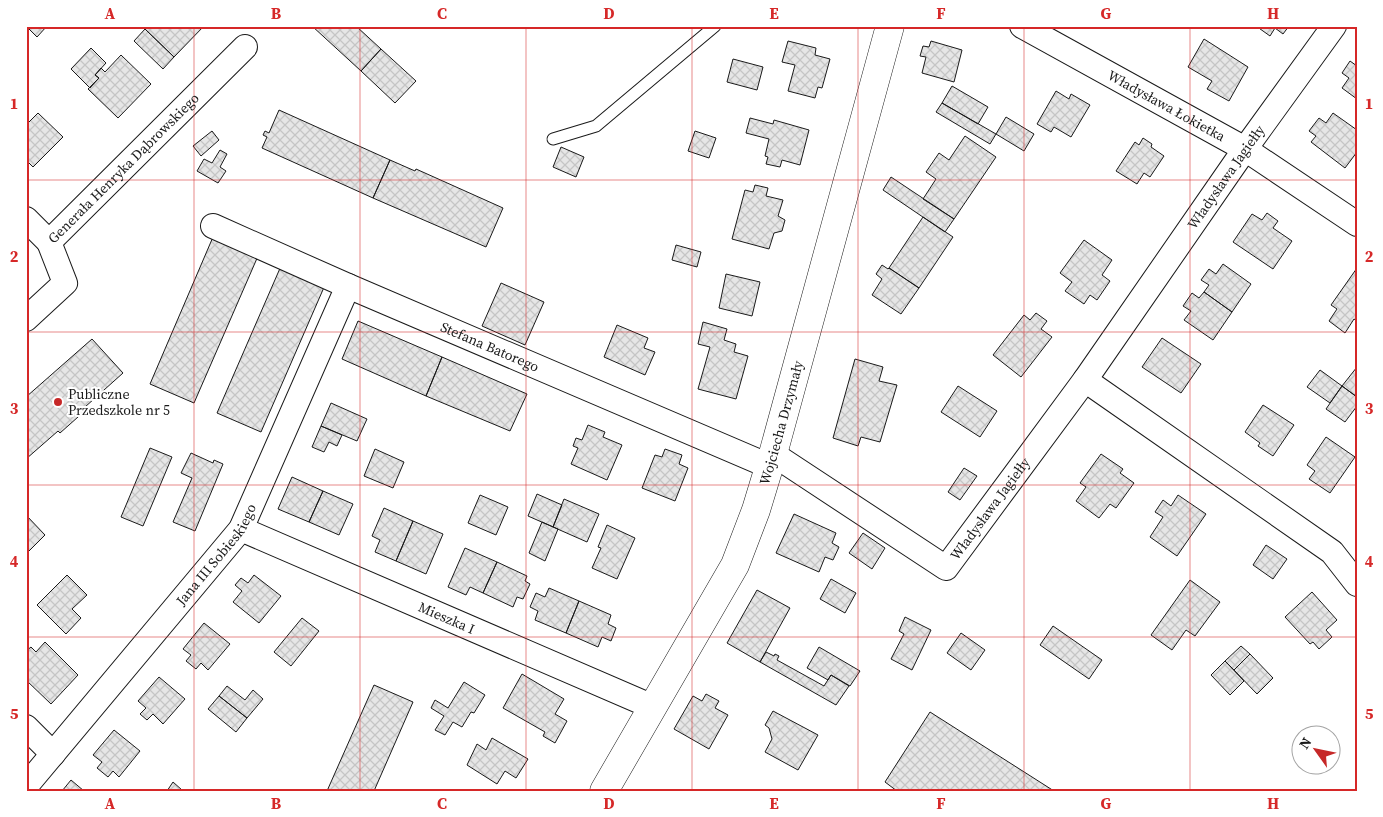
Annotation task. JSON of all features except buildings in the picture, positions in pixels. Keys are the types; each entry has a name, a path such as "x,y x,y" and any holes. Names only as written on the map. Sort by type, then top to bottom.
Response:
{"street":[{"name":"Wojciecha Drzymały","path":"604,791 735,565 756,510 890,26"},
{"name":"Władysława Łokietka","path":"1022,26 1245,149 1357,224"},
{"name":"Władysława Jagiełły","path":"771,460 946,568 1086,380 1245,149 1334,26"},
{"name":"Generała Henryka Dąbrowskiego","path":"26,318 65,283 49,242 245,47"},
{"path":"26,219 49,242"},
{"name":"Stefana Batorego","path":"214,226 348,286 771,460"},
{"name":"Jana III Sobieskiego","path":"26,786 241,529 348,286"},
{"path":"1086,380 1332,552 1357,584"},
{"name":"Mieszka I","path":"241,529 653,707"},
{"path":"26,727 53,754"}],"lane":[{"path":"554,139 596,126 715,26"}],"place":[{"name":"Publiczne Przedszkole nr 5","path":"58,402"}]}
